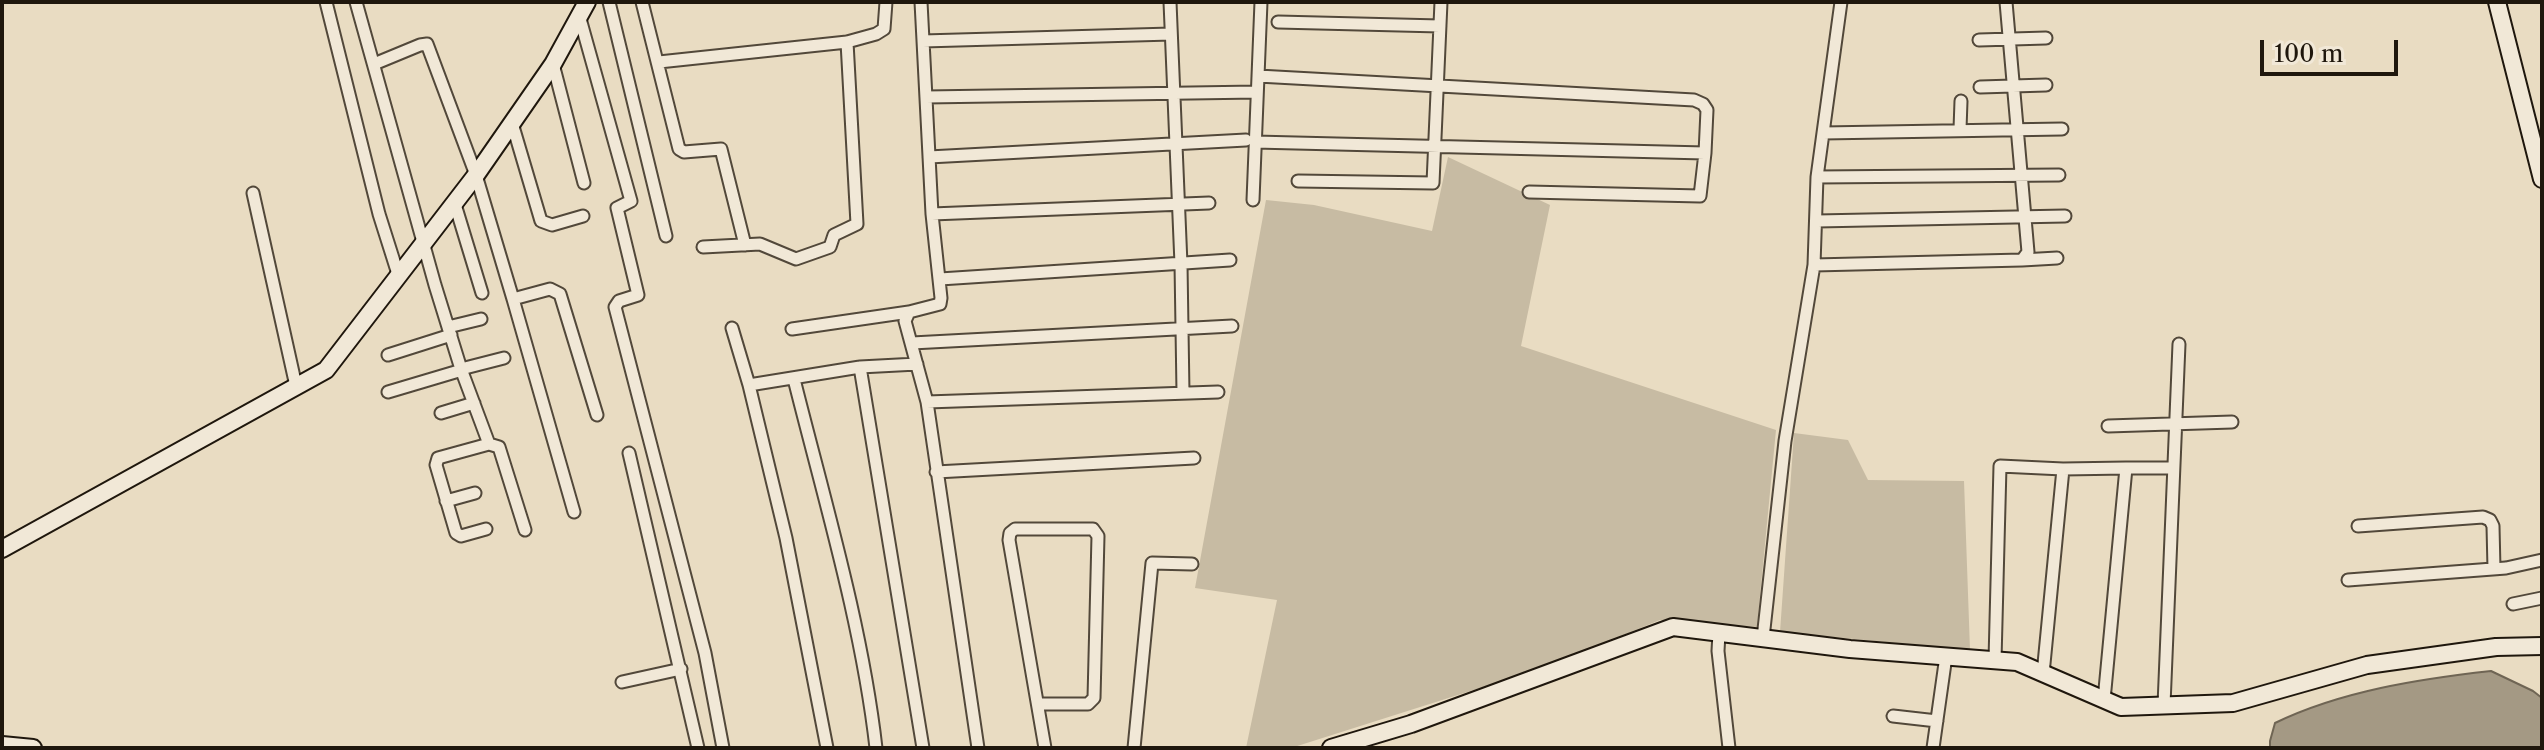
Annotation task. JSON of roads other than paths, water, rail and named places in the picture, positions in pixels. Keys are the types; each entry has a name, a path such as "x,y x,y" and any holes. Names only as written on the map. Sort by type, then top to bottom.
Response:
{"main road":[{"path":"2497,2 2542,179"},
{"path":"2,549 326,370 476,175 553,64 583,8"},
{"path":"1331,748 1411,724 1673,627 1850,649 2017,662 2121,707 2233,703 2367,665 2496,647 2542,646"},
{"path":"2,745 33,748"}],"street":[{"path":"326,2 382,226 398,274"},
{"path":"356,2 450,331 489,444"},
{"path":"609,2 666,236"},
{"path":"642,2 679,149 684,152 718,148 724,154 745,245"},
{"path":"659,62 847,42 884,29 886,2"},
{"path":"792,329 909,312 940,304 921,2"},
{"path":"1170,2 1183,393"},
{"path":"1253,200 1251,141 1257,92 1261,2"},
{"path":"1298,181 1433,183 1441,2"},
{"path":"1763,638 1785,441 1814,265 1817,177 1841,2"},
{"path":"2006,2 2028,252 2022,260"},
{"path":"583,8 631,201 617,208 638,295 619,301 615,307 705,653 723,748"},
{"path":"1278,22 1440,26"},
{"path":"923,41 1171,34"},
{"path":"1979,40 2046,38"},
{"path":"703,247 763,245 796,259 830,247 834,235 857,224 847,42"},
{"path":"374,64 427,44 476,175 574,512"},
{"path":"553,64 584,183"},
{"path":"1258,76 1694,100 1707,110 1700,196 1529,192"},
{"path":"1980,87 2046,85"},
{"path":"926,97 1257,92"},
{"path":"1960,129 1961,101"},
{"path":"512,123 541,221 552,225 583,216"},
{"path":"1823,133 2062,129"},
{"path":"929,157 1251,141 1705,153"},
{"path":"1817,177 2059,175"},
{"path":"253,193 296,386"},
{"path":"454,201 482,293"},
{"path":"932,214 1209,203"},
{"path":"1817,221 2065,216"},
{"path":"1814,265 2057,258"},
{"path":"940,279 1230,260"},
{"path":"513,299 550,289 560,294 597,415"},
{"path":"909,312 905,321 927,402 978,748"},
{"path":"388,355 481,319"},
{"path":"912,343 1232,326"},
{"path":"732,328 786,538 827,748"},
{"path":"2164,705 2179,344"},
{"path":"388,392 504,358"},
{"path":"749,385 860,367 917,364"},
{"path":"860,367 923,748"},
{"path":"794,379 837,551 872,710 876,748"},
{"path":"927,402 1218,392"},
{"path":"441,413 474,403"},
{"path":"2108,426 2232,422"},
{"path":"486,529 459,535 436,465 438,458 489,444 499,447 525,530"},
{"path":"629,453 698,748"},
{"path":"936,472 1194,458"},
{"path":"1995,660 1999,469 2002,465 2063,469 2173,468"},
{"path":"2104,700 2126,468"},
{"path":"2043,674 2063,469"},
{"path":"446,501 475,493"},
{"path":"2358,526 2483,517 2490,520 2493,526 2494,569"},
{"path":"1038,704 1088,704 1094,698 1098,536 1093,529 1015,529 1010,533 1045,748"},
{"path":"2348,580 2494,569 2542,560"},
{"path":"1134,748 1152,563 1192,564"},
{"path":"2513,604 2542,598"},
{"path":"1719,633 1718,651 1729,748"},
{"path":"1933,748 1946,656"},
{"path":"622,682 681,669"},
{"path":"1893,716 1937,721"}]}
